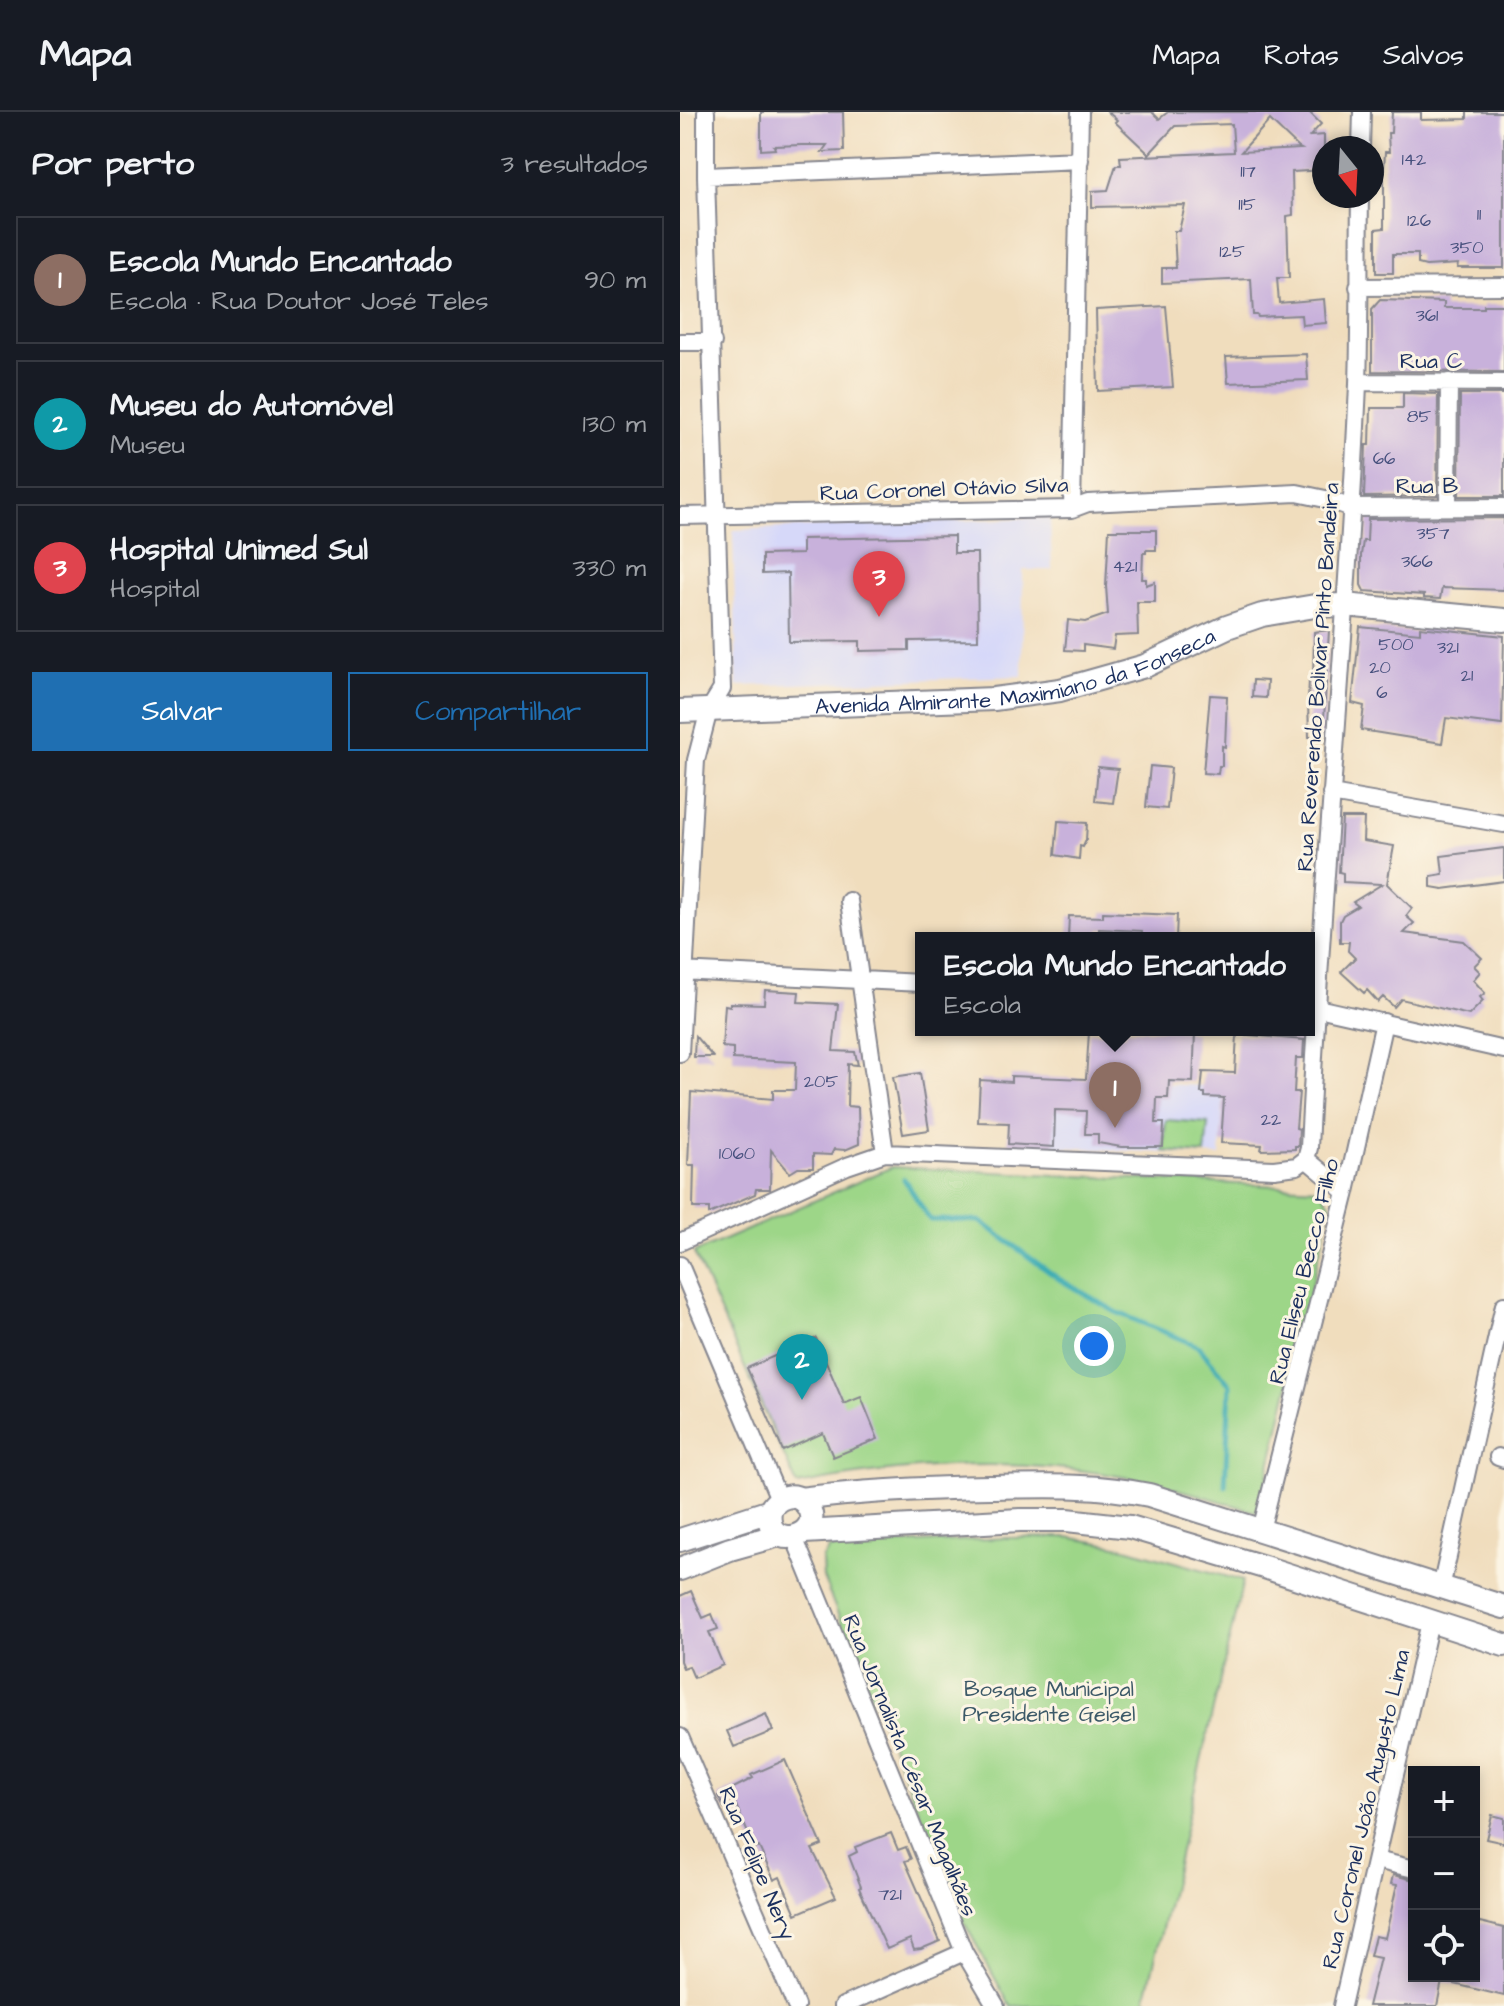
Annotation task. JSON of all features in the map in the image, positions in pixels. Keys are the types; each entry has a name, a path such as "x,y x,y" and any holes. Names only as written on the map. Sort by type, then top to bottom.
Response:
{"main road":[{"name":"Avenida Almirante Maximiano da Fonseca","path":"680,711 994,699 1060,690 1145,666 1227,627 1262,615 1315,606 1344,605 1504,620"},
{"path":"680,1540 783,1503 862,1492 1080,1485 1149,1495 1504,1607"},
{"path":"783,1503 810,1513 808,1527 792,1535"},
{"path":"783,1503 770,1524 792,1535"},
{"path":"680,1569 730,1549 792,1535 1067,1520 1130,1527 1504,1645"},
{"path":"1264,1567 1268,1533"},
{"path":"1340,1592 1349,1560"}],"street":[{"path":"680,1053 682,971 696,760 709,710 722,689 706,112"},
{"path":"1072,509 1080,112"},
{"path":"1361,136 1362,112"},
{"path":"706,176 1080,160"},
{"name":"Rua Reverendo Bolivar Pinto Bandeira","path":"1315,973 1351,508 1358,382 1360,208"},
{"path":"1358,287 1504,286"},
{"path":"680,342 713,342"},
{"name":"Rua C","path":"1358,382 1504,383"},
{"path":"1448,507 1449,382"},
{"name":"Rua Coronel Otávio Silva","path":"680,516 1072,509 1088,503 1297,493 1351,508"},
{"name":"Rua B","path":"1351,508 1504,507"},
{"path":"1331,794 1504,824"},
{"path":"849,901 885,1153"},
{"path":"682,971 915,983"},
{"path":"1315,1007 1504,1050"},
{"name":"Rua Eliseu Becco Filho","path":"1268,1533 1384,1022"},
{"name":"Rua Reverendo Bolivar Pinto Bandeira","path":"1306,1159 1309,1148 1311,1036"},
{"path":"680,1242 847,1166 885,1153 1274,1169 1297,1166 1306,1159 1346,1192"},
{"path":"680,1265 783,1503"},
{"path":"1441,1588 1504,1305"},
{"name":"Rua Jornalista César Magalhães","path":"792,1535 964,1952 996,2006"},
{"name":"Rua Coronel João Augusto Lima","path":"1342,2006 1430,1622"},
{"name":"Rua Felipe Nery","path":"680,1737 796,2006"},
{"path":"1376,1860 1408,1868"},
{"path":"843,2006 964,1952"}],"shaded area":[{"path":"1050,517 1052,570 1023,570 1022,676 737,686 733,530"},
{"path":"1011,1076 1224,1087 1220,1156 1008,1144"}],"green space":[{"path":"1166,1120 1208,1123 1205,1154 1163,1151"},
{"path":"892,1167 1319,1188 1331,1204 1259,1513 1145,1481 1029,1466 912,1468 797,1485 694,1253"},
{"name":"Bosque Municipal Presidente Geisel","path":"1067,1537 1122,1547 1243,1581 1144,2006 1012,2006 1008,2002 965,1924 823,1578 822,1559 830,1548"}],"building":[{"path":"761,112 843,112 844,151 822,152 827,145 774,146 775,149 761,150"},
{"path":"1108,112 1152,112 1159,119 1168,112 1309,112 1321,124 1310,136 1324,135 1324,136 1312,136 1312,171 1292,172 1293,215 1287,216 1289,278 1277,278 1279,303 1324,299 1326,323 1302,325 1301,315 1253,315 1251,279 1162,283 1162,268 1176,268 1174,231 1179,231 1185,205 1092,207 1092,191 1108,190 1116,165 1121,165 1120,157 1234,152 1232,124 1175,126 1149,154 1115,122 1117,120","holes":["1270,120 1301,149 1241,152"]},
{"path":"1392,112 1421,112 1421,120 1467,119 1467,112 1504,112 1504,268 1457,268 1458,264 1426,266 1418,264 1418,254 1393,254 1393,273 1376,273 1376,229 1384,228 1385,152 1389,152 1388,133 1391,133"},
{"path":"1380,300 1444,302 1444,308 1504,305 1504,372 1372,371 1372,309"},
{"path":"1166,306 1173,387 1098,391 1096,310"},
{"path":"1306,354 1308,380 1228,383 1226,357"},
{"path":"1403,393 1438,394 1437,496 1364,497 1371,408 1403,408"},
{"path":"1460,394 1504,394 1504,496 1459,496"},
{"path":"1504,518 1504,590 1442,588 1440,599 1364,591 1361,585 1361,555 1363,541 1367,541 1368,519"},
{"path":"1109,530 1156,530 1156,550 1143,553 1142,579 1146,579 1146,585 1155,582 1155,602 1137,602 1138,635 1115,636 1113,649 1083,645 1083,651 1065,650 1068,620 1085,622 1108,614"},
{"path":"954,536 954,553 977,553 978,640 909,641 909,650 860,651 860,641 789,642 788,573 762,574 762,555 802,554 802,539"},
{"path":"1360,627 1420,633 1420,627 1504,636 1502,725 1446,718 1442,743 1361,730 1364,706 1352,703"},
{"path":"1329,630 1323,737 1309,737 1308,700 1309,680 1313,680 1314,632"},
{"path":"1253,680 1267,681 1266,698 1252,697"},
{"path":"1210,695 1227,696 1225,747 1222,746 1222,766 1219,766 1218,774 1203,773"},
{"path":"1150,766 1171,768 1167,809 1146,807"},
{"path":"1098,767 1118,769 1113,803 1095,801"},
{"path":"1342,818 1364,818 1363,841 1394,846 1387,884 1412,908 1406,916 1414,923 1404,933 1464,941 1482,958 1474,966 1480,972 1473,980 1485,993 1480,997 1483,1001 1469,1015 1401,999 1394,1007 1383,997 1378,1002 1341,972 1355,958 1348,951 1349,942 1340,942 1340,921 1343,915 1358,906 1353,902 1382,884 1343,882 1343,873 1339,872"},
{"path":"1058,821 1087,823 1086,840 1083,847 1080,846 1079,859 1055,855"},
{"path":"1504,848 1504,881 1443,889 1431,887 1431,876 1443,874 1441,856"},
{"path":"1103,912 1177,915 1176,932 1099,929 1099,932 1068,932 1069,916 1103,917"},
{"path":"765,990 799,992 798,1002 838,1004 833,1051 855,1052 858,1065 848,1064 847,1106 858,1107 859,1144 845,1150 834,1149 831,1155 813,1154 813,1168 798,1168 790,1173 771,1150 770,1189 756,1189 755,1194 709,1214 709,1208 693,1208 694,1165 688,1165 691,1092 773,1099 773,1090 795,1090 796,1062 733,1059 733,1048 722,1047 725,1005 764,1004"},
{"path":"695,1036 713,1057 694,1057"},
{"path":"1089,1036 1195,1036 1193,1082 1169,1081 1168,1098 1157,1098 1156,1123 1164,1123 1163,1147 1121,1147 1098,1143 1098,1134 1085,1134 1086,1111 1055,1110 1054,1147 1008,1144 1009,1123 978,1122 980,1080 1011,1082 1011,1076 1086,1079"},
{"path":"1237,1036 1304,1040 1303,1058 1296,1058 1294,1092 1299,1092 1296,1128 1299,1129 1295,1149 1261,1150 1262,1145 1221,1143 1224,1098 1205,1097 1205,1093 1201,1093 1203,1072 1235,1073"},
{"path":"920,1073 929,1130 903,1134 893,1077"},
{"path":"816,1338 844,1404 861,1397 878,1439 833,1457 823,1433 783,1451 747,1368"},
{"path":"691,1591 703,1618 712,1614 718,1629 709,1632 723,1665 694,1678 689,1666 683,1668 680,1661 680,1596"},
{"path":"766,1714 773,1731 734,1747 727,1731"},
{"path":"785,1760 822,1845 812,1849 836,1897 796,1914 780,1877 774,1880 759,1847 755,1849 735,1803 724,1808 718,1796 753,1778 751,1775"},
{"path":"1492,1815 1504,1818 1504,1843 1486,1839"},
{"path":"891,1833 898,1850 906,1847 911,1859 905,1861 940,1941 921,1949 914,1950 910,1939 887,1949 859,1888 849,1856 857,1852 855,1847"},
{"path":"1393,1875 1408,1879 1408,1982 1442,1982 1437,2006 1368,2006 1380,1958 1370,1956 1375,1936 1385,1938 1397,1885 1391,1884"},
{"path":"1480,1922 1504,1928 1504,1996 1446,1982 1480,1982"}],"waterway":[{"path":"904,1179 930,1220 980,1221 1059,1279 1116,1312 1198,1346 1230,1385 1225,1486"}],"place":[{"name":"Hospital Unimed Sul","path":"879,617"},
{"name":"Escola Mundo Encantado","path":"1115,1128"},
{"name":"Museu do Automóvel","path":"802,1400"}]}
